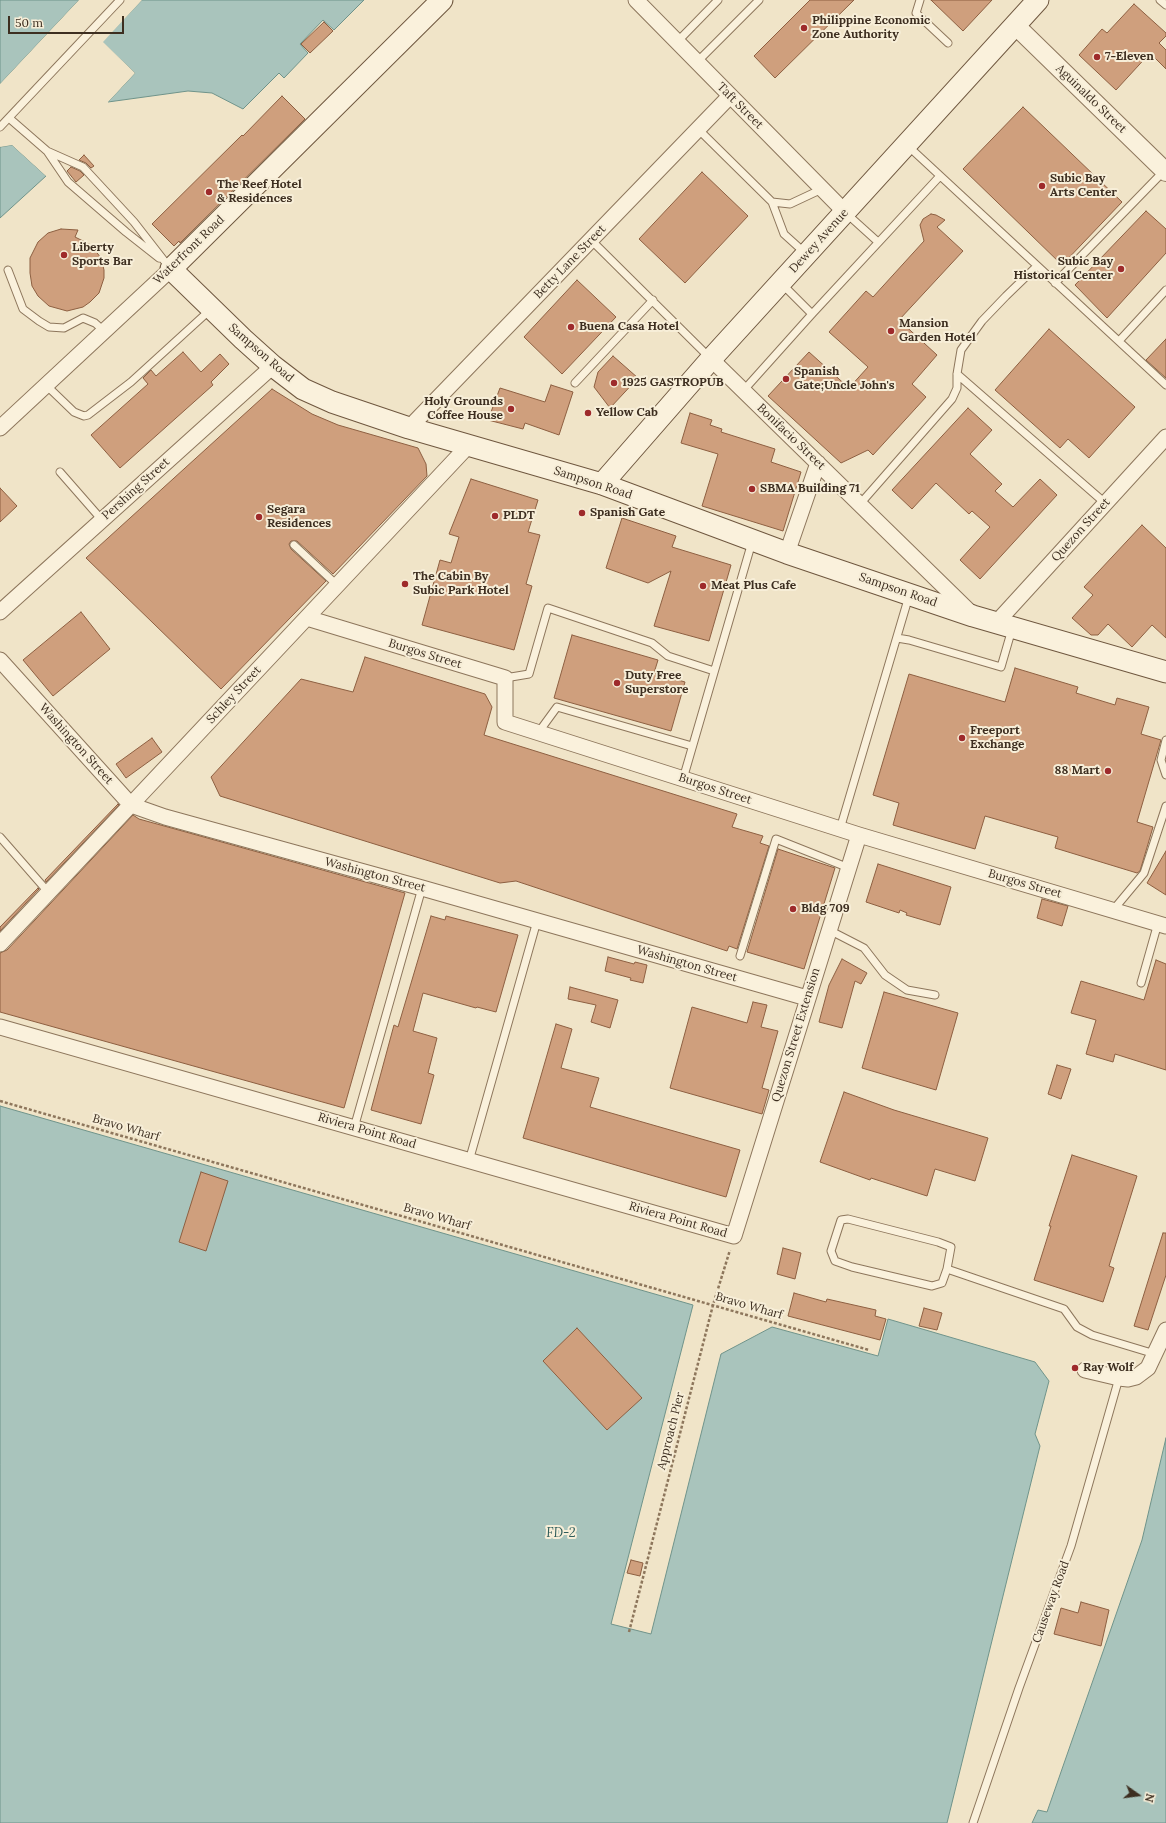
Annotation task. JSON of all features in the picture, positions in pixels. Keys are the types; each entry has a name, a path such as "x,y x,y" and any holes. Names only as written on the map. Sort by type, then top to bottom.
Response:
{"main road":[{"name":"Waterfront Road","path":"170,267 442,0"},
{"name":"Dewey Avenue","path":"602,484 712,359 1038,0"},
{"name":"Sampson Road","path":"170,267 272,366 303,388 332,402 468,446 602,484 787,553 973,616 1166,672"}],"street":[{"name":"Taft Street","path":"636,0 845,212"},
{"name":"Aguinaldo Street","path":"1015,25 1165,172"},
{"name":"Betty Lane Street","path":"409,428 730,96"},
{"name":"Waterfront Road","path":"0,428 170,267"},
{"name":"Bonifacio Street","path":"712,359 973,616"},
{"name":"Pershing Street","path":"0,612 272,366"},
{"name":"Quezon Street","path":"1005,625 1105,503 1166,437"},
{"name":"Schley Street","path":"0,944 468,446"},
{"path":"787,553 818,463"},
{"name":"Burgos Street","path":"307,618 505,678 506,722 859,835 1162,925"},
{"name":"Washington Street","path":"0,660 131,805 164,817 422,888 807,998"},
{"name":"Quezon Street Extension","path":"734,1236 859,835"},
{"name":"Riviera Point Road","path":"0,1027 734,1236"},
{"path":"1085,1370 1128,1379 1143,1373 1148,1368 1166,1330"}],"lane":[{"path":"0,127 120,0"},
{"path":"677,42 718,0"},
{"path":"697,62 759,0"},
{"path":"920,0 916,13 948,42"},
{"path":"1160,0 1166,5"},
{"path":"8,118 47,151 68,182 126,232 170,267"},
{"path":"698,129 772,202 784,234 806,255"},
{"path":"906,145 1166,385"},
{"path":"47,151 83,167 134,222 170,267"},
{"path":"1055,283 1165,172"},
{"path":"743,391 940,176"},
{"path":"772,202 790,204 822,189"},
{"path":"845,212 878,242"},
{"path":"591,240 712,359"},
{"path":"860,504 952,399 957,388 957,374 961,350 982,321 1037,266"},
{"path":"8,270 23,309 39,321 49,327 64,328 83,318 95,323 104,331"},
{"path":"781,283 812,314"},
{"path":"1119,341 1166,290"},
{"path":"576,383 652,300"},
{"path":"46,385 74,412 84,416 88,415 131,382 212,308"},
{"path":"957,374 1105,503"},
{"path":"60,472 102,520"},
{"path":"683,779 753,540"},
{"path":"294,545 337,586"},
{"path":"840,829 910,594"},
{"path":"505,678 529,674 548,608 652,643 668,656 714,671"},
{"path":"897,638 1001,667 1005,625"},
{"path":"538,733 557,707 692,746"},
{"path":"1166,740 1161,760 1166,774"},
{"path":"1114,910 1144,873 1166,806"},
{"path":"0,837 48,893"},
{"path":"740,956 776,839 848,868"},
{"path":"354,1128 422,888"},
{"path":"469,1161 537,921"},
{"path":"1140,983 1162,925"},
{"path":"829,929 864,948 885,975 907,990 935,995"},
{"path":"848,1219 938,1242 951,1247 947,1270 942,1283 932,1286 852,1267 835,1261 831,1251 841,1220 848,1219"},
{"path":"947,1270 1064,1309 1077,1327 1092,1336 1155,1354"},
{"name":"Causeway Road","path":"973,1823 1019,1688 1072,1546 1118,1378"}],"path":[{"name":"Bravo Wharf","path":"0,1101 869,1350"},
{"name":"Approach Pier","path":"629,1632 713,1305 734,1236"}],"water":[{"path":"0,0 79,0 0,84"},
{"path":"142,0 364,0 334,30 323,20 300,44 308,53 284,78 279,73 243,109 212,93 188,91 108,102 135,73 102,42"},
{"path":"12,145 46,176 0,218 0,147"},
{"name":"FD-2","path":"0,1106 693,1305 611,1624 651,1634 721,1354 772,1327 878,1356 888,1319 1035,1362 1049,1381 1035,1434 1040,1446 947,1823 0,1823"},
{"path":"1166,1438 1166,1823 1032,1823 1038,1810 1047,1812 1142,1540"}],"pier":[{"path":"79,0 81,0 0,86 0,84"},
{"path":"140,0 142,0 103,42 135,73 108,102 107,101 132,73 100,42"},
{"path":"13,143 47,175 46,176 12,145 0,147 1,144"}],"building":[{"name":"Philippine Economic Zone Authority","path":"810,0 854,0 775,78 754,56"},
{"path":"931,0 992,0 963,31"},
{"path":"1134,4 1166,33 1166,36 1159,43 1166,50 1166,69 1150,53 1116,90 1079,55 1102,29 1107,33"},
{"path":"324,22 333,31 310,53 301,44"},
{"name":"The Reef Hotel & Residences","path":"282,96 305,119 180,243 179,241 174,246 152,224"},
{"name":"Subic Bay Arts Center","path":"1023,107 1122,202 1062,265 963,169"},
{"path":"84,155 94,166 91,168 86,163 79,160"},
{"path":"71,167 80,171 84,175 76,182 67,171"},
{"path":"702,172 748,216 685,283 639,239"},
{"name":"Subic Bay Historical Center","path":"1146,211 1166,229 1166,253 1107,318 1075,285"},
{"path":"931,214 945,220 937,227 963,251 899,320 937,355 912,384 926,397 873,455 868,450 841,463 768,396 809,352 849,388 868,367 829,332 866,291 873,297 924,241 920,225 923,219"},
{"path":"61,229 78,230 75,237 91,245 101,258 104,270 104,278 99,293 83,307 67,311 49,306 38,296 32,286 30,273 30,258 38,242 48,233"},
{"path":"577,280 616,317 562,374 524,337"},
{"path":"1049,329 1135,407 1089,458 1068,439 1060,448 995,390"},
{"path":"1166,339 1166,378 1146,360"},
{"path":"183,352 201,372 220,354 229,364 211,382 213,385 120,468 91,435 148,384 143,378 151,370 156,376"},
{"name":"1925 GASTROPUB","path":"613,356 638,378 610,408 594,387 598,372"},
{"path":"551,385 573,392 559,435 525,423 523,429 488,420 500,388 545,402"},
{"name":"Segara Residences","path":"272,389 312,414 338,425 418,448 426,464 427,476 333,574 297,541 291,541 289,544 291,549 326,581 221,689 86,558"},
{"path":"968,408 992,430 970,454 1002,484 995,491 1013,507 1040,479 1057,495 980,579 960,560 990,527 972,511 969,514 936,483 912,509 892,490"},
{"name":"SBMA Building 71","path":"690,413 712,420 710,425 722,429 721,432 775,449 771,462 801,472 783,531 702,506 718,454 681,443"},
{"path":"471,479 538,500 528,532 540,535 526,584 532,586 514,650 422,625 440,560 451,563 459,537 449,534"},
{"path":"0,488 17,506 0,522"},
{"path":"622,518 676,536 672,547 731,565 709,641 654,626 671,571 648,583 606,568"},
{"path":"1142,525 1166,548 1166,638 1152,625 1132,647 1108,624 1098,635 1091,635 1072,618 1093,595 1084,587"},
{"path":"81,612 110,649 53,696 23,660"},
{"name":"Duty Free Superstore","path":"572,635 658,660 654,673 685,682 671,731 554,698"},
{"path":"365,657 485,694 492,707 484,735 737,814 732,827 763,836 760,843 769,846 737,949 729,946 727,951 516,881 500,883 220,796 211,777 301,679 353,692"},
{"path":"1015,668 1078,687 1076,693 1115,705 1117,698 1149,707 1141,734 1161,740 1137,822 1153,827 1140,871 1137,873 1055,848 1058,837 985,816 975,849 893,825 899,803 873,795 909,674 1005,702"},
{"path":"152,738 162,752 126,778 116,764"},
{"path":"118,804 119,805 46,882 45,880"},
{"path":"133,815 139,819 405,893 344,1108 0,1012 0,953 7,950"},
{"name":"Bldg 709","path":"778,849 835,868 804,969 747,952"},
{"path":"1166,851 1166,895 1147,883"},
{"path":"878,864 951,887 940,925 906,915 907,913 900,910 899,913 866,902"},
{"path":"38,888 39,889 0,931 0,927"},
{"path":"1042,899 1068,906 1062,926 1037,918"},
{"path":"431,916 445,920 446,916 518,935 496,1012 423,993 413,1031 437,1038 428,1073 434,1075 421,1124 371,1110 394,1025 398,1027"},
{"path":"608,957 634,964 635,962 647,965 643,983 605,971"},
{"path":"842,959 867,973 861,984 855,981 842,1028 819,1022 829,985"},
{"path":"1156,960 1166,964 1166,1070 1115,1054 1113,1062 1086,1054 1096,1020 1071,1013 1081,981 1144,1000"},
{"path":"570,987 618,1000 610,1028 591,1022 596,1005 568,999"},
{"path":"884,992 958,1013 936,1090 862,1068"},
{"path":"753,1002 767,1005 761,1027 778,1031 762,1088 769,1090 762,1114 670,1088 692,1007 747,1023"},
{"path":"556,1024 572,1029 561,1068 599,1078 590,1107 740,1150 726,1197 523,1138"},
{"path":"1057,1065 1071,1069 1061,1099 1048,1094"},
{"path":"844,1092 894,1110 988,1138 975,1181 935,1169 927,1196 871,1178 870,1180 820,1162"},
{"path":"1072,1155 1137,1176 1109,1266 1114,1268 1103,1302 1034,1280 1051,1226 1049,1226"},
{"path":"201,1172 228,1181 206,1251 179,1242"},
{"path":"1163,1233 1166,1233 1166,1275 1148,1330 1134,1326"},
{"path":"783,1248 801,1253 795,1279 777,1274"},
{"path":"794,1293 826,1302 827,1299 876,1310 875,1316 886,1319 880,1340 788,1316"},
{"path":"924,1308 942,1313 937,1330 919,1326"},
{"path":"577,1328 642,1398 607,1430 543,1361"},
{"path":"631,1560 643,1563 640,1576 627,1573"},
{"path":"1081,1602 1109,1610 1101,1646 1054,1634 1061,1608 1078,1613"}],"place":[{"name":"Philippine Economic Zone Authority","path":"804,28"},
{"name":"7-Eleven","path":"1097,57"},
{"name":"Subic Bay Arts Center","path":"1042,186"},
{"name":"The Reef Hotel & Residences","path":"209,192"},
{"name":"Liberty Sports Bar","path":"64,255"},
{"name":"Subic Bay Historical Center","path":"1121,269"},
{"name":"Buena Casa Hotel","path":"571,327"},
{"name":"Mansion Garden Hotel","path":"891,331"},
{"name":"Spanish Gate;Uncle John's","path":"786,379"},
{"name":"1925 GASTROPUB","path":"614,383"},
{"name":"Holy Grounds Coffee House","path":"511,409"},
{"name":"Yellow Cab","path":"588,413"},
{"name":"SBMA Building 71","path":"752,489"},
{"name":"Spanish Gate","path":"582,513"},
{"name":"PLDT","path":"495,516"},
{"name":"Segara Residences","path":"259,517"},
{"name":"The Cabin By Subic Park Hotel","path":"405,584"},
{"name":"Meat Plus Cafe","path":"703,586"},
{"name":"Duty Free Superstore","path":"617,683"},
{"name":"Freeport Exchange","path":"962,738"},
{"name":"88 Mart","path":"1108,771"},
{"name":"Bldg 709","path":"793,909"},
{"name":"Ray Wolf","path":"1075,1368"}]}
